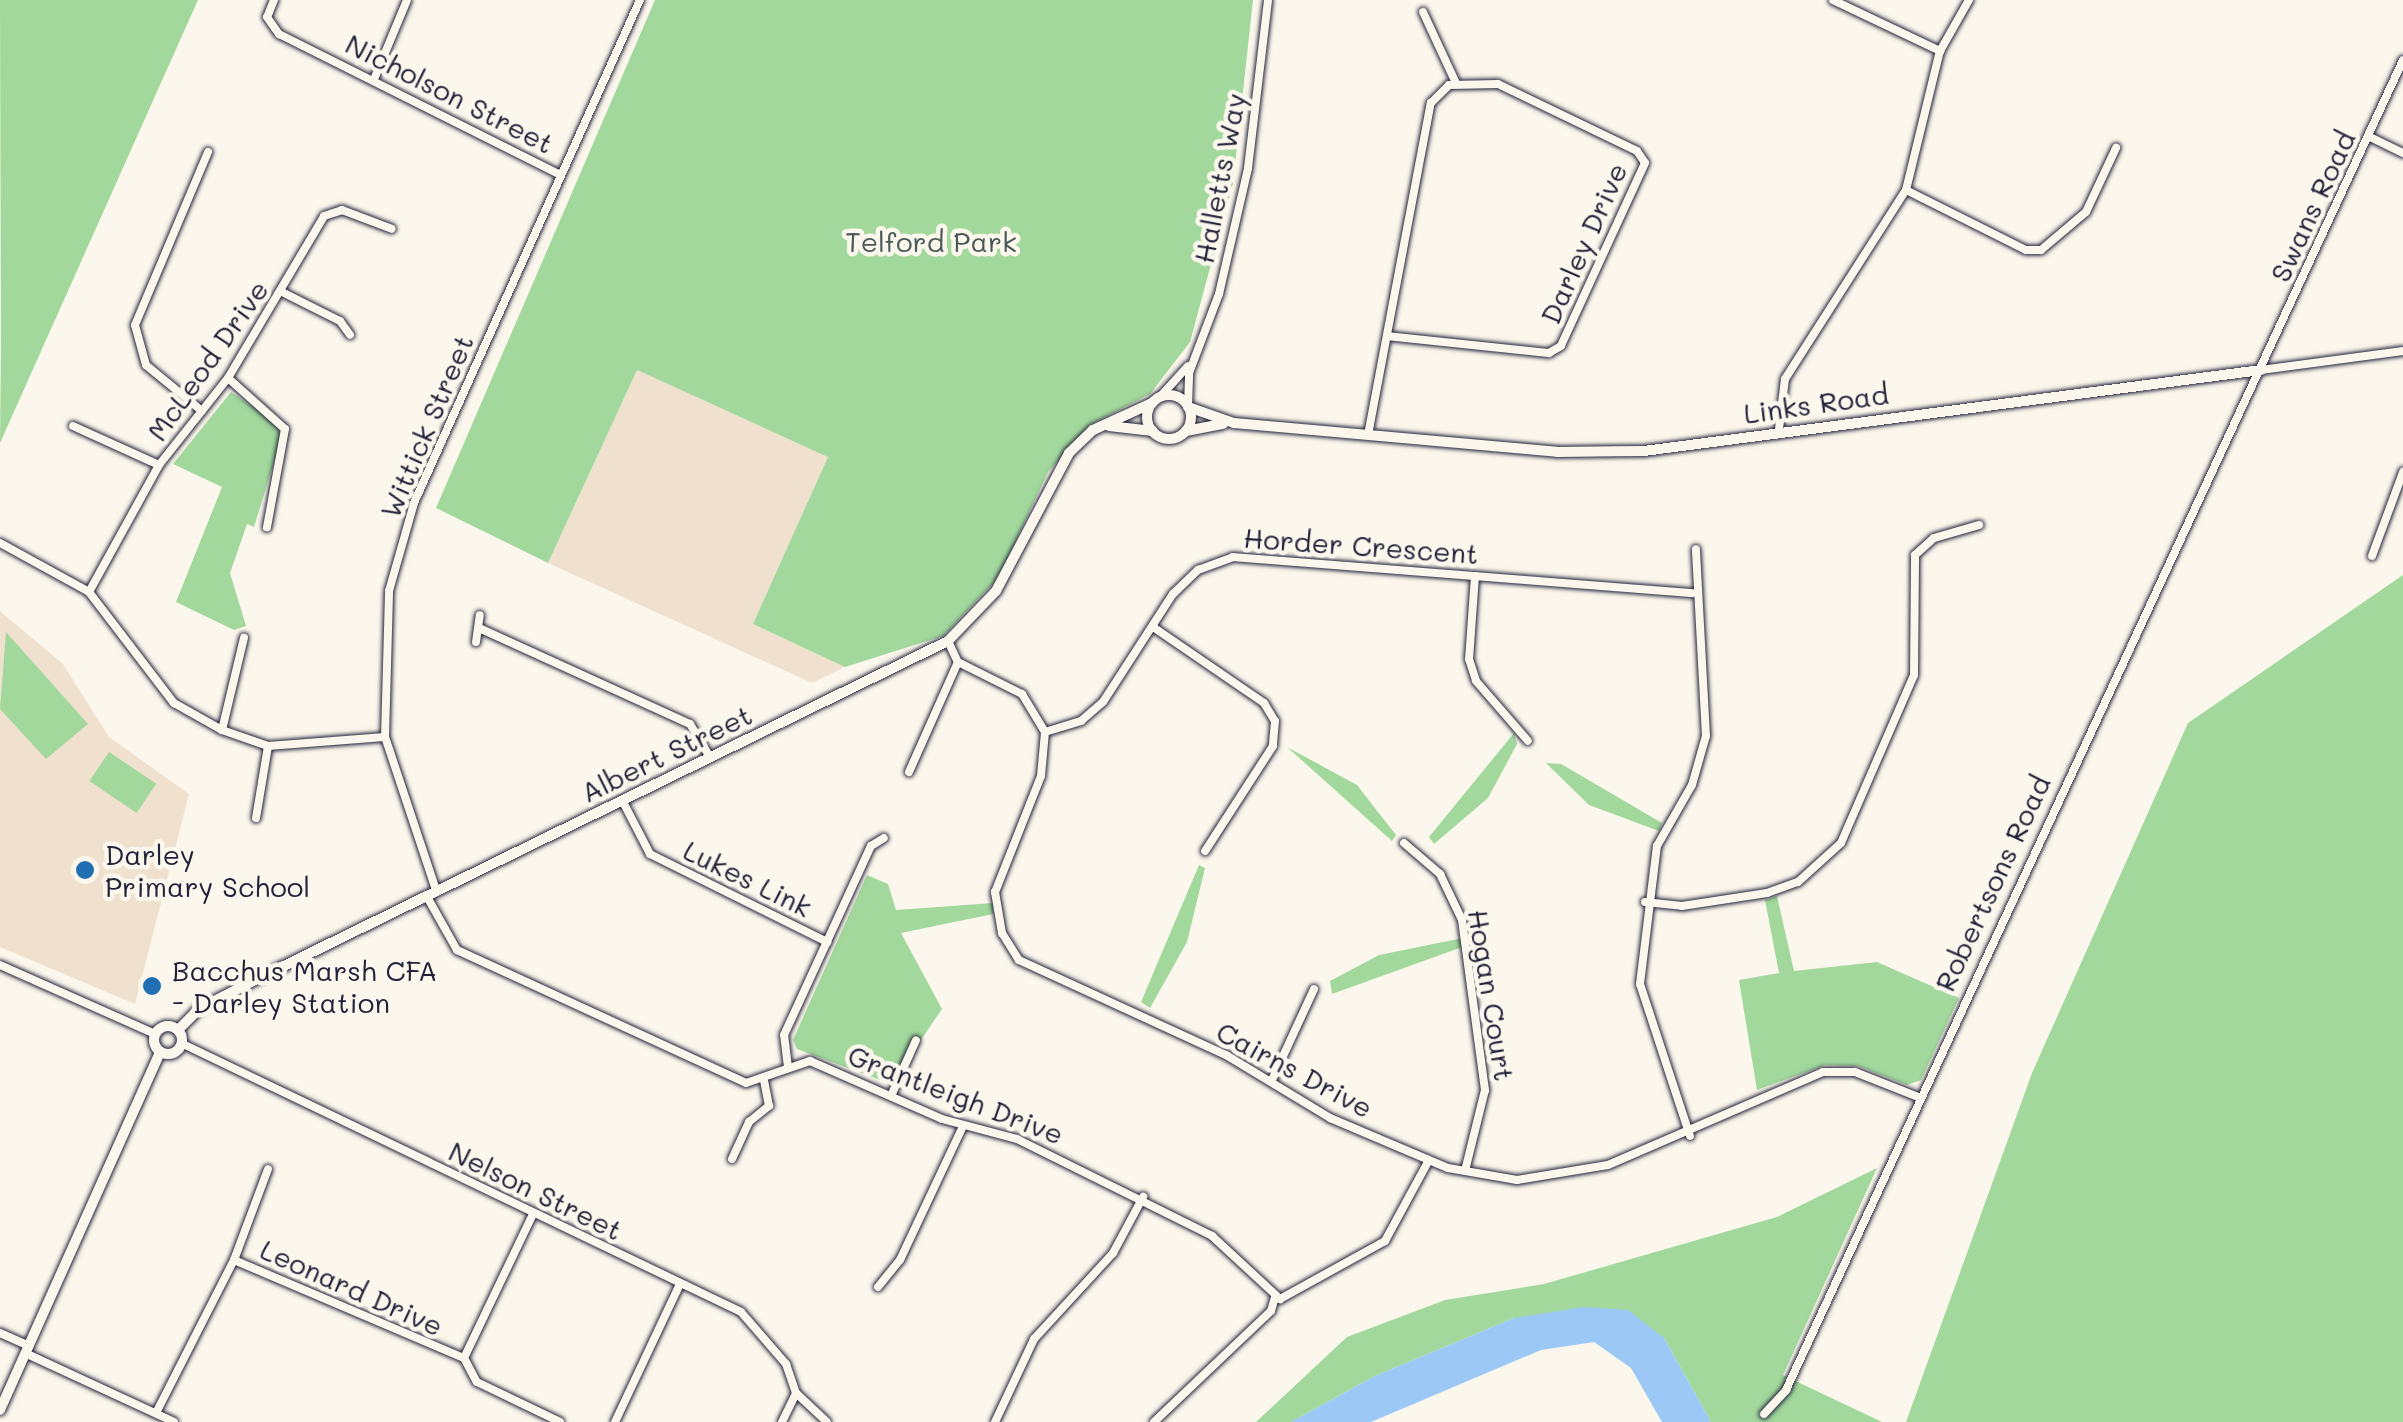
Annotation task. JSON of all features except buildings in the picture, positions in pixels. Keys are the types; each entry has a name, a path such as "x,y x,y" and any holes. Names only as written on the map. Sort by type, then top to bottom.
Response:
{"street":[{"name":"Nicholson Street","path":"274,0 268,22 561,175"},
{"path":"375,78 407,0"},
{"name":"Wittick Street","path":"431,893 386,737 381,673 389,591 414,503 640,0"},
{"name":"Halletts Way","path":"1188,406 1194,359 1219,294 1248,168 1268,0"},
{"path":"1832,0 1940,51"},
{"path":"1778,429 1785,379 1906,190 1940,51 1969,0"},
{"path":"1368,435 1428,114 1456,83 1422,12"},
{"name":"Swans Road","path":"2261,370 2403,60"},
{"name":"Darley Drive","path":"1388,336 1549,353 1561,346 1645,163 1638,151 1498,84 1456,83"},
{"path":"2368,136 2403,153"},
{"path":"1906,190 2026,250 2042,250 2086,212 2116,148"},
{"path":"202,411 146,365 135,324 208,152"},
{"name":"McLeod Drive","path":"89,592 160,465 228,378 284,293 324,216 342,210 392,229"},
{"path":"284,293 340,321 350,335"},
{"name":"Links Road","path":"1188,406 1234,423 1557,452 1644,451 1778,429 2403,351"},
{"name":"Halletts Way","path":"1156,400 1194,359"},
{"name":"Robertsons Road","path":"1764,1414 1786,1390 2244,392 2261,370"},
{"path":"228,378 285,429 267,527"},
{"path":"1094,430 1134,424 1166,439 1185,432 1188,406 1174,396 1156,400 1152,432"},
{"name":"Albert Street","path":"178,1030 198,1009 948,641 996,591 1053,477 1094,430 1156,400"},
{"name":"Links Road","path":"1185,432 1234,423"},
{"path":"73,426 160,465"},
{"path":"2372,556 2399,504 2403,472"},
{"path":"1646,902 1682,906 1768,893 1798,882 1842,843 1914,675 1915,555 1934,538 1979,525"},
{"path":"0,543 89,592 174,704 222,730 268,746 386,737"},
{"path":"1690,1136 1640,984 1646,902 1658,846 1692,785 1706,736 1694,593 1696,549"},
{"name":"Horder Crescent","path":"1045,732 1081,721 1103,702 1186,580 1233,557 1694,593"},
{"path":"1474,576 1469,659 1476,680 1528,740"},
{"path":"476,642 480,614"},
{"path":"1153,627 1264,703 1275,721 1272,746 1205,851"},
{"path":"479,628 690,724 710,757"},
{"path":"222,730 244,638"},
{"path":"948,641 958,662 1022,694 1045,732"},
{"path":"909,772 958,662"},
{"name":"Cairns Drive","path":"1045,732 1041,776 995,892 1012,950 1032,970 1272,1080 1330,1118 1429,1160 1501,1179 1560,1177 1690,1136 1823,1072 1855,1072 1918,1097"},
{"path":"256,818 268,746"},
{"name":"Lukes Link","path":"622,800 650,854 827,942"},
{"path":"431,893 457,950 746,1083 764,1080 788,1067 783,1040 872,846 884,838"},
{"name":"Hogan Court","path":"1404,843 1440,874 1462,920 1485,1090 1465,1171"},
{"path":"0,965 156,1034 178,1030 182,1044 174,1054 160,1052"},
{"path":"1272,1080 1314,988"},
{"path":"0,1410 160,1052 156,1034"},
{"path":"891,1096 916,1040"},
{"name":"Nelson Street","path":"182,1044 744,1314 786,1364 796,1393 827,1422"},
{"name":"Grantleigh Drive","path":"788,1067 810,1061 963,1126 1018,1139 1143,1198 1212,1236 1275,1297"},
{"path":"732,1159 749,1122 770,1106 764,1080"},
{"path":"878,1287 900,1260 963,1126"},
{"path":"1154,1422 1271,1311 1275,1297 1385,1242 1429,1160"},
{"path":"234,1260 268,1170"},
{"path":"996,1422 1034,1339 1113,1253 1143,1198"},
{"name":"Leonard Drive","path":"156,1413 234,1260 464,1358 534,1214"},
{"path":"615,1422 680,1284"},
{"path":"0,1333 174,1422"},
{"path":"464,1358 476,1382 560,1422"},
{"path":"782,1422 796,1393"}],"shaded area":[{"path":"637,370 829,457 753,624 845,667 812,683 548,563"},
{"name":"Darley Primary School","path":"0,611 63,664 109,737 189,794 135,1004 0,947"}],"green space":[{"path":"0,0 198,0 0,443 1,342"},
{"name":"Telford Park","path":"655,0 1253,0 1233,183 1190,342 1150,394 1089,425 1048,472 999,577 943,636 845,667 753,624 828,457 637,370 548,563 436,508"},
{"path":"231,392 273,420 282,436 254,527 247,524 230,573 246,626 234,630 176,602 222,487 173,464"},
{"path":"2403,575 2403,1422 1906,1422 2032,1073 2188,723"},
{"path":"6,632 88,724 46,759 0,709"},
{"path":"1514,733 1517,744 1488,798 1434,844 1429,837"},
{"path":"1287,747 1357,785 1396,835 1392,841"},
{"path":"109,752 156,784 137,813 89,781"},
{"path":"1546,763 1561,764 1662,823 1659,831 1589,805"},
{"path":"1199,865 1205,868 1187,942 1150,1008 1141,1002"},
{"path":"867,875 888,884 896,910 993,903 993,914 901,933 942,1009 891,1084 797,1049 793,1040"},
{"path":"1777,896 1794,971 1877,962 1959,998 1921,1080 1907,1085 1858,1066 1825,1065 1757,1090 1739,980 1779,973 1765,900"},
{"path":"1463,938 1465,946 1332,994 1330,981 1379,955"},
{"path":"1877,1168 1783,1375 1882,1422 1711,1422 1664,1338 1514,1318 1375,1376 1291,1422 1256,1422 1347,1337 1445,1300 1544,1284 1777,1217"}],"water":[{"path":"1584,1307 1628,1310 1664,1338 1711,1422 1662,1422 1631,1368 1594,1342 1541,1350 1371,1422 1291,1422 1375,1376 1514,1318"}],"place":[{"name":"Darley Primary School","path":"85,870"},
{"name":"Bacchus Marsh CFA - Darley Station","path":"152,986"}]}
